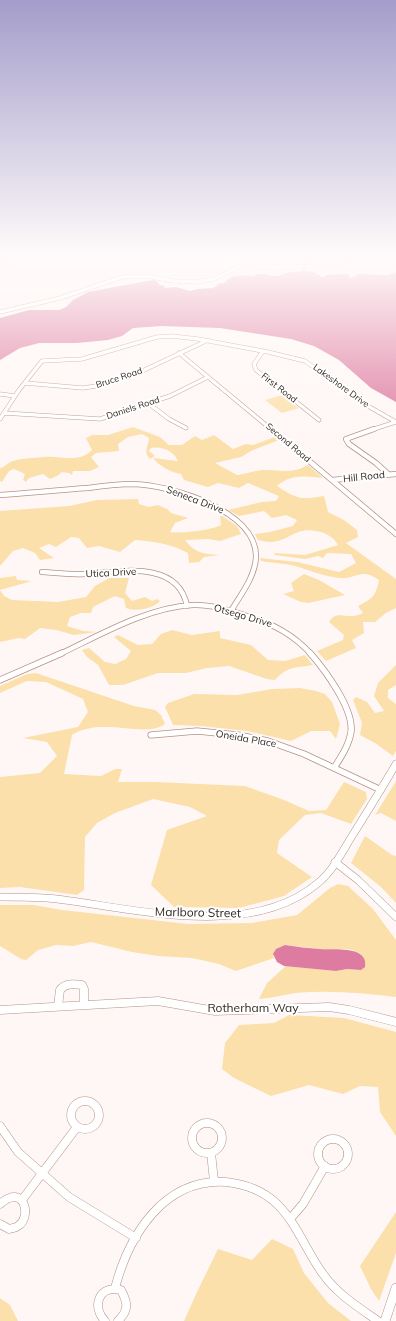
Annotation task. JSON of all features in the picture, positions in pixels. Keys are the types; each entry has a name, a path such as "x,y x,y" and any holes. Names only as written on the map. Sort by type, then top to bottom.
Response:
{"street":[{"name":"Lakeshore Drive","path":"0,419 40,362 45,360 82,359 157,337 183,337 263,350 309,363 366,405 396,422"},
{"name":"Bruce Road","path":"25,383 78,388 91,387 138,373 208,340"},
{"name":"First Road","path":"263,350 254,364 256,370 319,420"},
{"name":"Second Road","path":"179,353 396,534"},
{"name":"Daniels Road","path":"4,413 96,419 148,404 178,393 208,377"},
{"path":"0,394 15,396"},
{"path":"148,404 169,419 186,428"},
{"path":"396,422 346,439 349,444 396,479"},
{"name":"Hill Road","path":"332,480 396,474"},
{"name":"Seneca Drive","path":"0,495 144,484 175,491 230,514 244,526 254,540 256,557 253,574 231,611"},
{"name":"Utica Drive","path":"42,572 82,575 134,571 157,574 174,583 181,589 188,606"},
{"name":"Otsego Drive","path":"0,680 160,610 188,606 207,606 231,611 269,623 294,636 312,654 330,681 349,712 353,726 347,748 334,768"},
{"name":"Oneida Place","path":"151,735 190,731 259,739 288,748 381,790"},
{"name":"Marlboro Street","path":"0,897 57,899 124,910 171,914 246,913 275,908 301,896 317,884 335,862 396,764"},
{"path":"335,862 363,884 396,917"},
{"path":"58,1006 58,991 60,987 63,985 78,984 82,985 84,988 84,1005"},
{"name":"Rotherham Way","path":"0,1010 158,1002 219,1011 329,1007 350,1010 396,1022"},
{"path":"203,1122 214,1124 221,1134 220,1145 211,1153 200,1151 193,1141 194,1130 203,1122"},
{"path":"0,1126 12,1146 78,1203 136,1238"},
{"path":"22,1200 77,1127"},
{"path":"327,1138 338,1139 346,1148 348,1157 346,1163 342,1167 336,1169 330,1169 325,1166 319,1158 319,1146 327,1138"},
{"path":"211,1153 214,1181"},
{"path":"290,1219 303,1204 325,1166"},
{"path":"116,1288 119,1272 136,1238 149,1218 167,1199 190,1186 214,1181 238,1184 256,1190 276,1203 290,1219 311,1256 329,1283 360,1309 378,1321"},
{"path":"0,1204 8,1198 17,1197 25,1204 26,1210 22,1222 12,1229 6,1228 0,1224"},
{"path":"105,1321 98,1313 97,1306 99,1299 104,1291 116,1288 121,1290 125,1295 128,1304 125,1314 118,1321"},
{"path":"385,1321 396,1288"}],"shaded area":[{"path":"0,320 396,320 396,402 371,388 339,360 314,346 291,339 220,328 161,326 133,328 122,336 108,340 77,343 39,343 20,348 0,360"},
{"path":"282,395 299,408 282,413 265,400"},
{"path":"133,427 160,437 169,445 182,445 195,436 202,440 214,435 233,449 246,444 253,445 275,437 279,440 253,450 241,457 215,463 237,475 262,470 290,471 308,465 323,478 305,476 287,479 277,486 294,496 310,498 324,496 328,512 344,520 357,530 358,537 346,543 396,579 396,608 386,613 375,622 363,622 364,633 352,640 356,648 326,661 317,651 343,640 344,635 329,622 334,617 340,615 354,616 363,613 358,606 373,596 379,580 368,574 359,574 346,578 340,578 323,575 291,565 261,561 260,558 297,562 339,572 356,563 351,554 327,553 323,558 318,556 305,559 275,555 274,553 305,555 338,545 335,540 328,535 313,530 306,530 278,541 271,542 258,540 255,534 293,526 297,520 286,515 272,518 264,511 239,516 228,510 262,502 276,501 279,496 248,483 239,488 218,483 208,487 184,480 181,474 166,469 153,458 178,461 171,452 159,448 151,448 149,451 155,456 150,459 146,451 149,438 142,434 128,437 118,444 119,451 96,453 91,457 99,467 90,471 73,471 72,475 62,472 50,479 43,474 29,478 26,482 23,480 25,474 14,469 9,471 2,482 0,481 0,468 11,462 44,457 81,457 92,450 86,438 92,435 108,435"},
{"path":"138,499 139,504 149,507 158,505 167,509 171,513 188,518 175,523 170,532 189,532 217,527 221,525 220,516 222,516 237,526 241,534 220,541 208,539 185,540 192,548 200,552 220,555 204,557 199,562 189,563 188,553 175,547 148,541 135,540 120,552 99,546 87,548 79,538 71,537 56,547 49,544 39,548 54,558 40,560 35,553 23,548 13,551 0,566 0,511 69,506 97,500"},
{"path":"304,574 319,580 345,595 308,603 301,602 283,594 294,591 291,583"},
{"path":"16,576 17,580 32,581 0,590 0,578"},
{"path":"109,578 129,578 125,593 132,601 145,597 152,601 157,599 160,601 148,608 134,610 126,608 124,599 115,596 93,607 91,613 81,613 70,617 67,626 83,631 97,632 74,635 56,630 40,628 25,639 19,638 0,642 0,590 4,596 12,600 58,602 86,597 95,586"},
{"path":"172,630 192,635 220,631 220,638 251,645 268,660 285,661 305,655 313,665 288,670 279,675 275,680 267,679 229,666 207,668 186,673 158,673 123,685 109,685 98,665 87,657 82,650 89,648 105,662 115,664 126,659 131,651 114,637 118,635 138,645 152,644 161,634"},
{"path":"396,665 396,685 388,690 388,698 396,704 396,751 393,756 375,743 360,735 362,723 353,700 356,697 367,702 375,713 384,711 374,696 378,683"},
{"path":"36,673 134,706 155,710 161,715 165,724 157,728 147,729 97,727 72,735 64,774 101,776 115,769 122,769 118,782 245,786 309,811 326,810 344,782 366,792 367,799 351,824 321,813 305,815 279,840 277,853 312,877 284,896 239,908 174,907 151,885 167,830 207,816 190,807 153,799 115,813 97,823 85,837 84,890 77,895 20,887 0,888 0,777 40,773 57,756 47,742 23,738 78,727 88,712 83,699 46,682 27,681 0,693 0,686 27,674"},
{"path":"300,688 325,694 332,702 340,724 336,739 330,731 311,731 291,741 247,731 201,726 173,725 165,707 168,703 194,694 237,695 272,689"},
{"path":"396,781 396,821 381,813 375,815"},
{"path":"365,836 392,855 396,856 396,903 381,887 351,863"},
{"path":"338,884 348,886 373,909 396,940 396,997 359,993 320,992 295,993 259,999 267,983 286,966 336,971 347,969 361,970 361,954 353,950 321,949 285,945 277,949 273,956 274,958 236,971 219,964 192,958 158,956 132,952 91,942 73,946 56,945 38,950 26,960 21,959 0,946 0,905 34,905 62,910 188,924 252,923 297,915 330,888"},
{"path":"285,945 320,949 349,950 361,955 365,960 365,967 361,970 347,969 336,971 284,966 277,962 273,954 276,949"},
{"path":"289,1015 344,1018 396,1032 396,1136 380,1112 378,1087 360,1086 343,1094 309,1085 271,1096 234,1078 222,1069 225,1043 239,1025 274,1023"},
{"path":"396,1212 396,1253 379,1301 371,1289 360,1266"},
{"path":"272,1239 293,1249 304,1273 328,1303 351,1321 184,1321 218,1249 252,1260"},
{"path":"0,1298 10,1305 18,1321 0,1321"}]}
